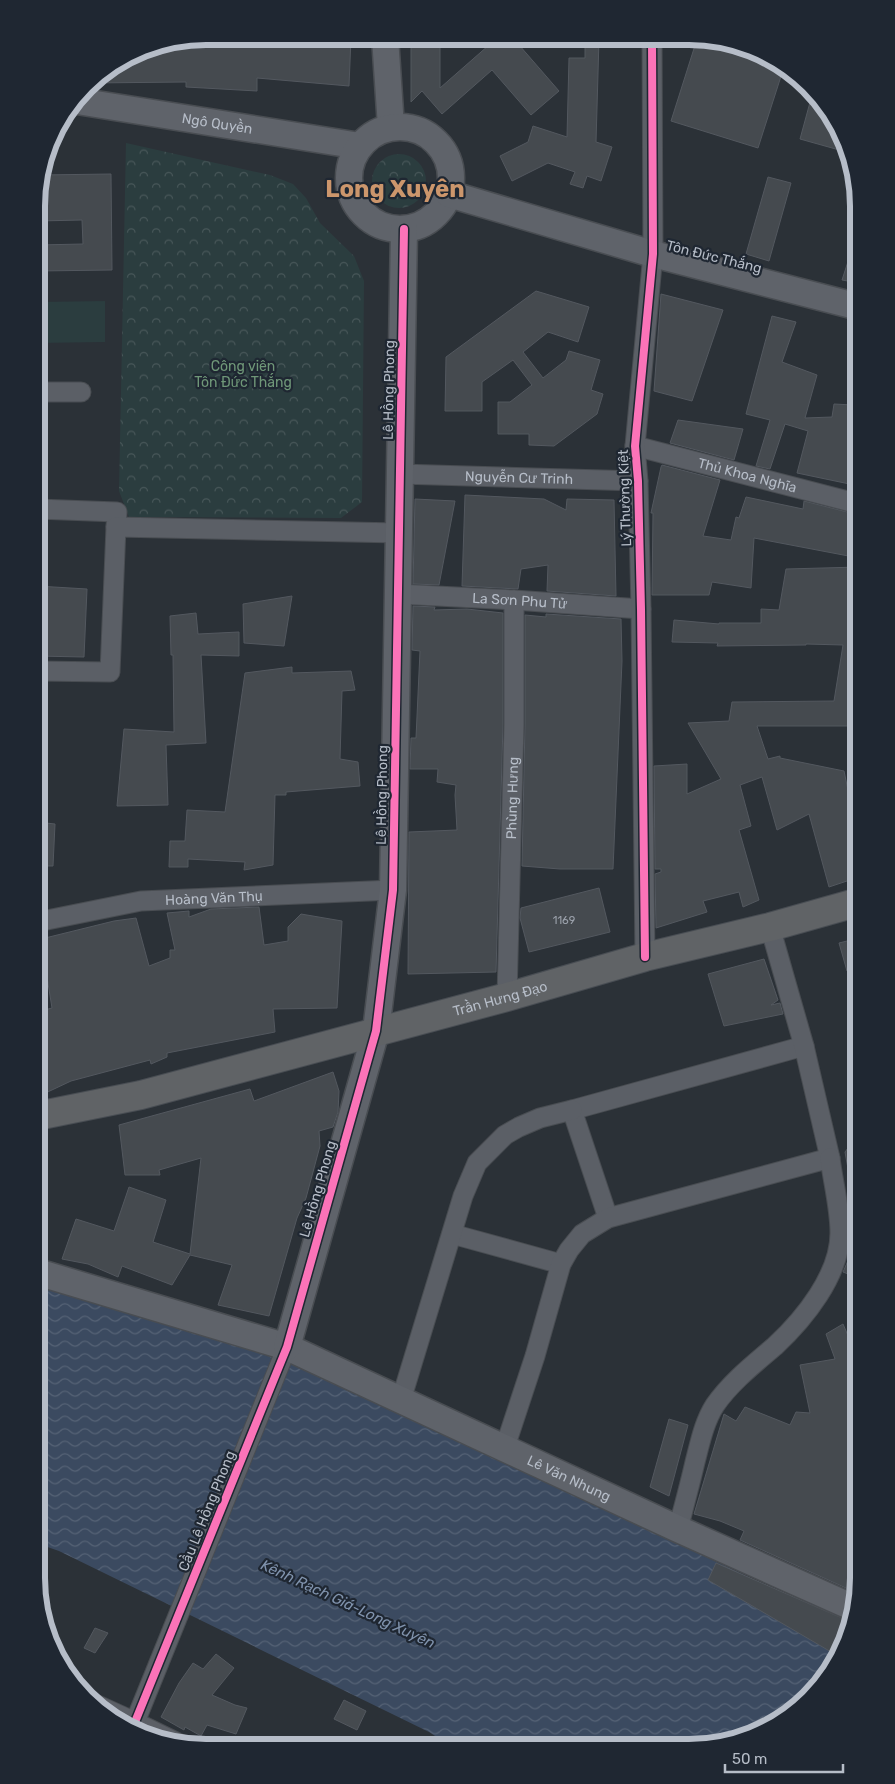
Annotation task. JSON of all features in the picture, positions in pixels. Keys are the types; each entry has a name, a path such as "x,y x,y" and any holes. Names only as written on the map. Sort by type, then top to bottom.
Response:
{"highway":[{"name":"Trần Hưng Đạo","path":"45,1114 141,1095 507,997 645,957 770,927 850,904"},
{"name":"Trần Hưng Đạo","path":"45,1131 141,1095"}],"street":[{"path":"386,45 391,127"},
{"name":"Lý Thường Kiệt","path":"645,957 641,610 638,481 635,446 653,254 652,45"},
{"name":"Ngô Quyền","path":"83,102 360,146"},
{"path":"391,127 408,127 425,132 439,144 448,159 451,176 449,194 442,207 432,218 419,226 404,229 387,228 372,221 359,210 351,194 348,178 351,161 368,137 391,127"},
{"name":"Tôn Đức Thắng","path":"449,194 653,254 850,305"},
{"name":"Lê Hồng Phong","path":"284,1353 376,1031 393,890 404,229"},
{"path":"45,392 81,392"},
{"name":"Thủ Khoa Nghĩa","path":"635,446 850,502"},
{"name":"Nguyễn Cư Trinh","path":"400,474 638,481"},
{"path":"45,509 117,512 110,672 45,670"},
{"path":"116,527 399,533"},
{"name":"La Sơn Phu Tử","path":"398,594 514,600 641,610"},
{"name":"Phùng Hưng","path":"507,997 514,724 514,600"},
{"name":"Hoàng Văn Thụ","path":"45,920 141,901 393,890"},
{"path":"678,1528 705,1424 715,1405 802,1317 820,1292 838,1252 840,1233 830,1158 804,1046 770,927"},
{"path":"401,1400 470,1176 477,1163 489,1149 505,1135 540,1118 804,1046"},
{"path":"572,1110 608,1218"},
{"path":"505,1447 535,1356 561,1264 582,1234 608,1218 830,1158"},
{"path":"452,1234 561,1264"},
{"name":"Lê Văn Nhung","path":"45,1275 284,1353 401,1400 848,1605"},
{"name":"Cầu Lê Hồng Phong","path":"135,1723 284,1353"}],"green space":[{"name":"Công viên Tôn Đức Thắng","path":"126,143 270,175 293,184 306,198 320,223 354,256 364,281 362,502 341,518 129,517 119,491"},
{"path":"394,154 404,154 414,158 422,166 426,181 422,196 414,204 404,208 394,208 384,204 376,196 372,186 372,176 376,166 384,158"},
{"path":"105,301 105,342 45,343 45,302"}],"water":[{"name":"Kênh Rạch Giá-Long Xuyên","path":"45,1287 263,1345 334,1381 844,1622 828,1659 803,1692 770,1717 741,1730 700,1739 440,1739 429,1732 59,1551 45,1546"}],"building":[{"path":"195,45 351,45 349,86 257,78 257,91 186,87 186,82 102,83 117,72 144,57 175,48"},
{"path":"489,45 519,45 559,91 531,115 492,70 442,114 422,91 411,102 411,47 440,47 440,88"},
{"path":"585,45 599,45 596,142 612,147 601,181 587,176 583,188 570,184 575,172 548,163 512,181 500,156 528,142 533,126 567,137 569,58 585,58"},
{"path":"695,45 720,48 741,54 760,62 782,75 758,148 671,121"},
{"path":"810,101 823,117 839,150 800,139"},
{"path":"111,174 112,270 45,271 45,245 83,244 82,220 45,221 45,195 48,175"},
{"path":"768,177 791,183 769,261 746,254"},
{"path":"850,255 850,281 842,280"},
{"path":"536,291 589,307 578,342 548,332 523,352 543,378 566,360 569,351 600,360 591,390 603,394 597,414 554,446 529,445 529,434 498,434 498,402 510,402 532,385 513,360 482,382 482,411 445,411 446,357"},
{"path":"661,294 723,310 692,401 654,391"},
{"path":"772,316 796,322 782,362 817,375 805,418 832,417 834,404 850,405 850,484 797,473 808,431 785,424 770,469 756,466 770,420 746,414"},
{"path":"678,420 743,429 734,460 670,443"},
{"path":"662,465 720,480 703,536 731,540 736,517 739,518 746,497 803,509 804,501 850,513 850,556 754,538 751,588 712,582 709,595 652,595 653,513 651,513"},
{"path":"465,495 544,499 566,510 567,499 614,500 616,596 547,591 548,565 521,569 518,589 462,586"},
{"path":"415,499 455,501 439,585 413,584"},
{"path":"850,567 850,726 757,726 768,759 780,756 780,758 844,771 850,800 850,880 829,887 809,814 777,830 762,777 740,785 751,826 739,830 759,900 743,907 739,892 703,901 707,912 656,928 655,874 661,872 661,869 655,869 654,766 687,764 687,794 721,779 688,723 729,721 732,702 834,701 843,645 717,646 718,643 672,642 674,620 719,624 761,623 761,609 779,610 786,569"},
{"path":"45,586 87,589 84,657 45,656"},
{"path":"292,596 284,646 244,643 243,604"},
{"path":"413,606 435,607 434,610 467,609 503,613 503,724 496,972 408,974 409,832 457,830 456,785 437,782 438,769 410,769 411,738 416,738 420,651 412,650"},
{"path":"196,613 198,634 239,632 239,656 201,655 206,743 166,745 168,805 117,806 124,729 174,732 173,655 171,655 170,616"},
{"path":"546,614 621,619 622,661 613,869 560,869 522,866 525,615 546,617"},
{"path":"292,667 292,673 351,671 355,690 342,691 340,759 358,762 360,786 286,792 286,795 275,795 273,865 244,870 245,862 188,859 188,867 169,867 170,841 185,841 187,810 225,812 245,673"},
{"path":"45,823 55,824 53,866 45,866"},
{"path":"599,888 610,932 529,952 520,918 521,908"},
{"path":"259,907 264,945 288,941 288,927 301,914 342,921 337,1008 273,1009 275,1032 167,1053 167,1057 151,1064 150,1060 71,1081 45,1093 45,1010 52,1008 47,977 45,977 45,938 114,921 136,918 149,966 170,958 170,950 175,950 167,913 189,911 189,917 211,909"},
{"path":"850,940 850,970 847,971 839,943"},
{"path":"764,959 778,1000 771,1005 780,1003 783,1014 724,1026 708,974"},
{"path":"333,1072 339,1091 338,1112 333,1127 319,1131 320,1146 306,1198 297,1218 269,1316 218,1305 232,1265 190,1255 172,1285 122,1266 118,1277 88,1264 62,1259 76,1219 114,1231 129,1187 166,1200 153,1242 190,1254 201,1158 159,1170 160,1175 125,1175 119,1125 250,1089 254,1101"},
{"path":"850,1145 850,1180 845,1152"},
{"path":"850,1256 850,1275 843,1272"},
{"path":"843,1324 850,1340 850,1590 740,1540 744,1531 720,1521 694,1514 724,1414 736,1421 745,1407 790,1425 796,1412 810,1413 800,1365 835,1359 826,1334"},
{"path":"669,1419 688,1425 669,1496 650,1487"},
{"path":"716,1563 845,1619 838,1640 832,1652 708,1580"},
{"path":"95,1628 108,1633 95,1653 84,1648"},
{"path":"216,1654 234,1668 212,1695 247,1708 236,1734 207,1725 201,1736 185,1727 184,1730 161,1717 179,1683 193,1663 203,1669"},
{"path":"344,1700 366,1711 357,1730 334,1719"}],"cycle path":[{"path":"645,957 641,609 638,481 635,446 653,254 652,45"},
{"path":"135,1722 287,1347 376,1031 393,890 404,229"}],"district":[{"name":"Long Xuyên","path":"395,189"}]}
